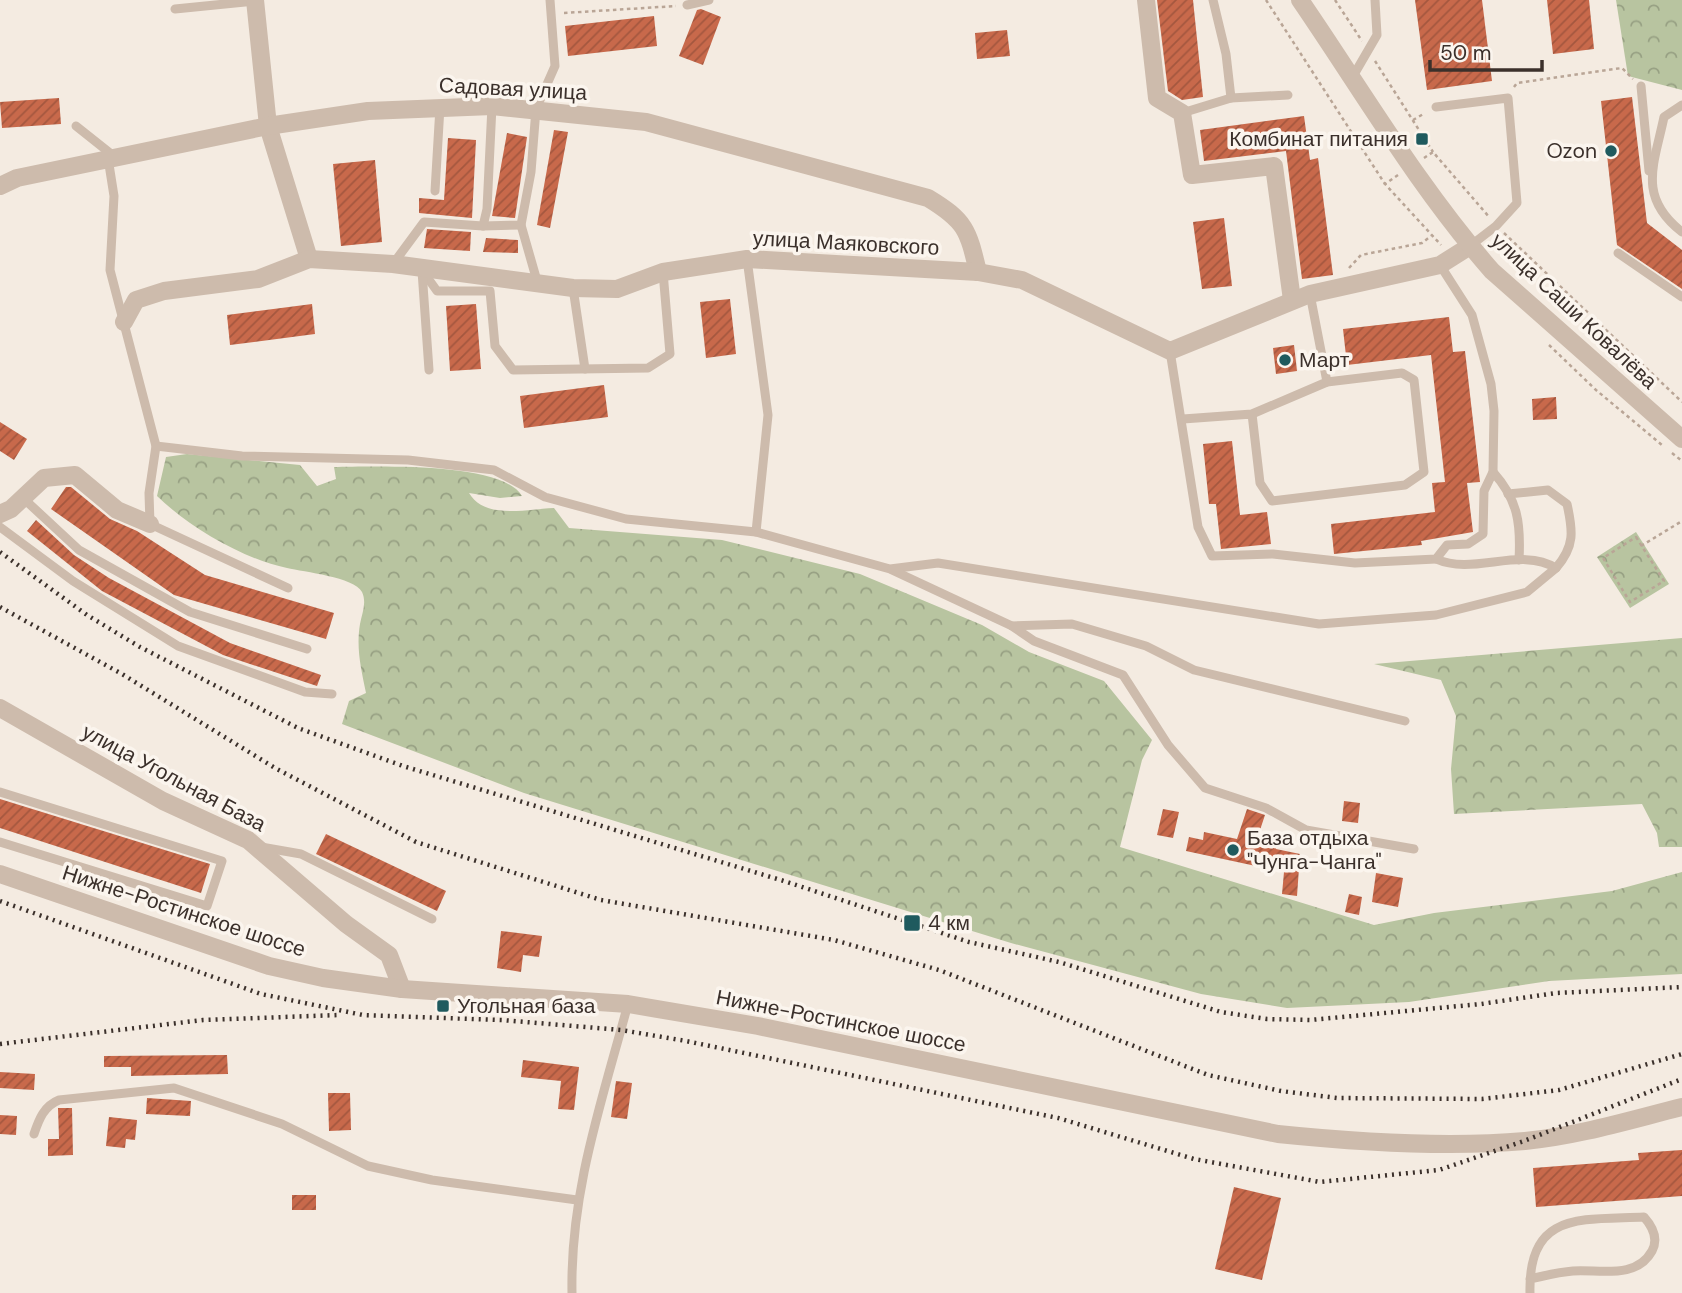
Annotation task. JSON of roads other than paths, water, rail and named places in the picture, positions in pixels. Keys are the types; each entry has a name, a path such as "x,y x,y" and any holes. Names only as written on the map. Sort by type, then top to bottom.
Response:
{"street":[{"path":"1146,0 1157,98 1182,113 1192,175 1274,166 1292,300"},
{"name":"улица Саши Ковалёва","path":"1300,0 1402,155 1470,246 1492,271 1682,439"},
{"path":"255,1 268,126 309,259"},
{"name":"Садовая улица","path":"0,186 17,178 268,126 368,111 492,106 536,109 646,122 928,198 956,215 970,238 978,272"},
{"path":"1170,351 1310,294 1440,265 1470,246"},
{"name":"улица Маяковского","path":"124,322 136,300 164,291 258,279 309,259 393,264 422,270 537,281 573,288 617,289 663,272 747,259 978,272 1022,280 1170,351"},
{"path":"0,514 23,498 44,478 75,475 117,510 150,524"},
{"name":"улица Угольная База","path":"0,708 163,801 248,840 346,924 389,955 402,989"},
{"name":"Нижне-Ростинское шоссе","path":"0,874 269,966 323,978 402,989 628,1004 758,1026 1278,1135 1344,1141 1524,1141 1581,1132 1682,1107"}],"lane":[{"path":"537,281 521,225 531,172 536,109 555,66 550,0"},
{"path":"687,5 709,0"},
{"path":"1213,0 1226,54 1231,98"},
{"path":"1352,78 1377,36 1375,0"},
{"path":"175,9 255,1"},
{"path":"1641,86 1650,176 1663,217 1682,232"},
{"path":"1182,113 1231,98 1288,95"},
{"path":"1436,107 1508,98 1517,203 1496,226 1470,246"},
{"path":"1650,176 1664,117 1682,105"},
{"path":"482,226 487,209 492,106"},
{"path":"435,191 440,107"},
{"path":"76,126 111,158 114,195 110,270 156,446 149,493 150,524 288,588"},
{"path":"393,264 424,222 482,226 521,225"},
{"path":"1618,253 1682,298"},
{"path":"747,259 768,415 756,532"},
{"path":"1436,559 1447,545 1468,544 1483,534 1484,491 1493,472 1494,411 1483,349 1472,315 1440,265"},
{"path":"422,270 438,290 490,291 495,346 513,370 648,368 670,354 663,272"},
{"path":"422,270 429,370"},
{"path":"573,288 585,369"},
{"path":"1310,294 1327,382"},
{"path":"1170,351 1183,419 1198,527 1212,556 1273,554 1355,563 1436,559 1453,567 1543,560 1556,568"},
{"path":"1183,419 1252,414 1327,382 1402,373 1414,380 1424,472 1405,485 1272,501 1260,483 1252,414"},
{"path":"156,446 242,456 408,460 494,470 545,497 626,519 756,532 890,569 1012,626 1034,641 1123,675 1168,745 1205,788 1266,808 1306,830 1414,849"},
{"path":"1493,472 1508,488 1508,494 1521,522 1519,560"},
{"path":"890,569 938,564 1319,624 1436,615 1527,592 1567,555 1574,536 1567,504 1548,490 1508,494"},
{"path":"23,498 79,550 190,612 307,649"},
{"path":"0,527 73,581 178,646 305,692 332,694"},
{"path":"1012,626 1072,624 1146,646 1194,670 1405,721"},
{"path":"0,792 222,861 207,906 0,842"},
{"path":"256,846 301,854 432,919"},
{"path":"572,1293 571,1247 577,1200 628,1004"},
{"path":"34,1134 40,1116 59,1100 152,1088 174,1088 282,1124 368,1166 432,1181 577,1200"},
{"path":"1530,1279 1575,1270 1595,1273 1626,1270 1647,1260 1655,1246 1653,1228 1644,1217 1575,1220 1547,1234 1538,1242 1531,1262 1530,1279 1530,1293"}],"railway":[{"path":"0,552 87,615 140,647 298,728 403,766 784,881 969,942 1059,962 1221,1012 1267,1019 1310,1020 1481,1004 1556,993 1682,987"},
{"path":"0,607 122,674 275,768 416,842 601,900 834,940 939,970 1208,1075 1281,1091 1337,1098 1482,1099 1559,1090 1682,1054"},
{"path":"0,901 261,994 363,1015 502,1020 621,1030 686,1041 1058,1118 1194,1159 1320,1182 1439,1170 1524,1141 1682,1079"},
{"path":"0,1044 203,1020 338,1015"}],"place":[{"name":"Комбинат питания","path":"1422,139"},
{"name":"Ozon","path":"1611,151"},
{"name":"Март","path":"1285,360"},
{"name":"База отдыха \"Чунга-Чанга\"","path":"1233,850"},
{"name":"4 км","path":"912,923"},
{"name":"Угольная база","path":"443,1006"}]}
